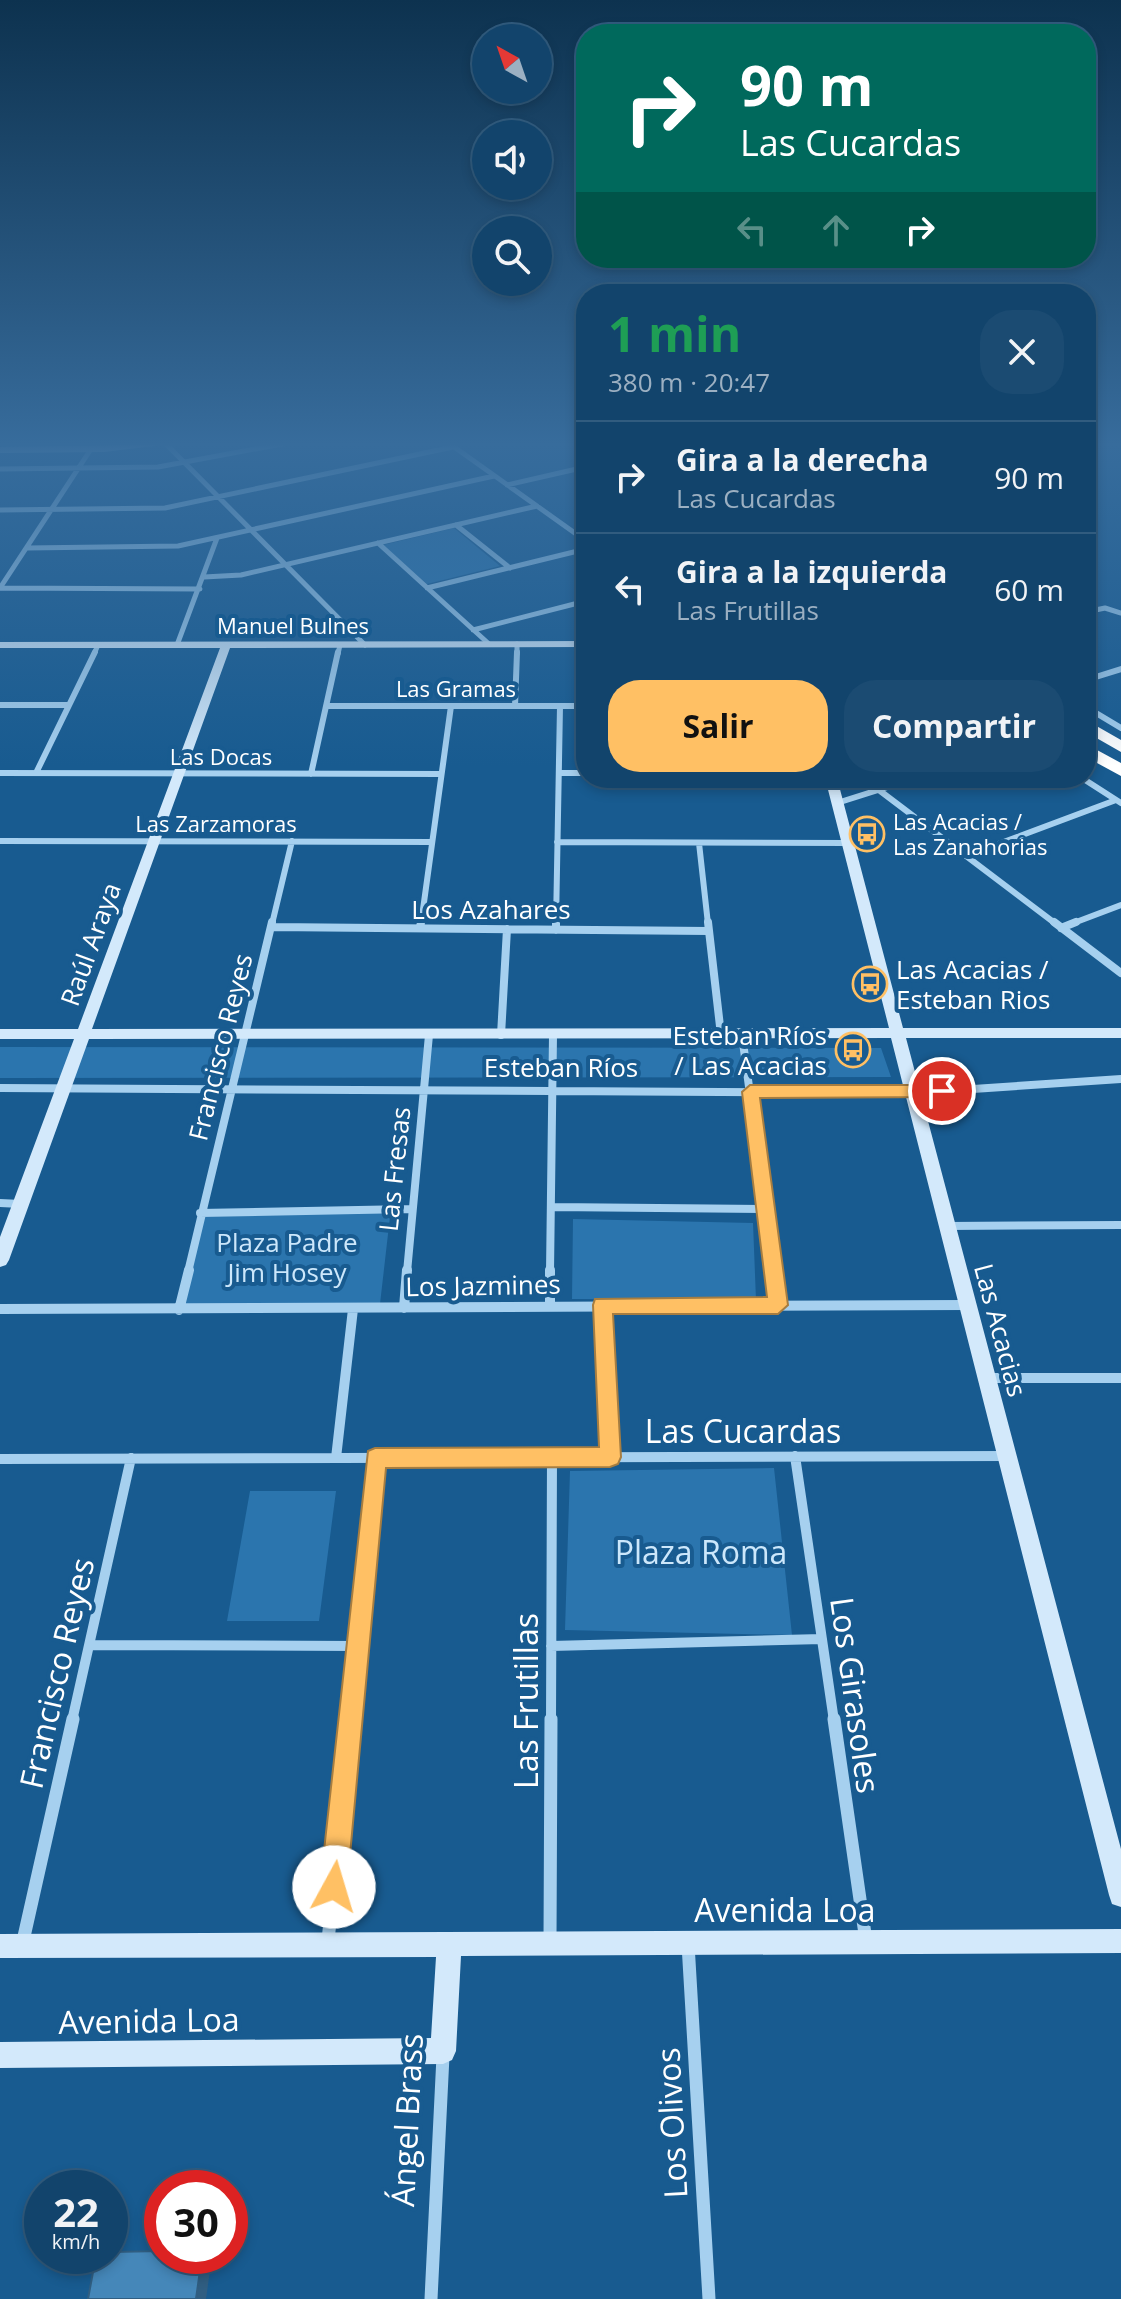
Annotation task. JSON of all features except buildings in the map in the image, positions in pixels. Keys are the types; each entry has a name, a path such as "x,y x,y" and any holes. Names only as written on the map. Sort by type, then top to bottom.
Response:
{"highway":[{"path":"1096,731 1121,747"},
{"path":"1096,755 1121,771"}],"street":[{"path":"0,588 25,551"},
{"path":"177,645 213,551"},
{"path":"272,551 365,645"},
{"path":"204,577 241,575 343,551"},
{"path":"387,551 489,644"},
{"path":"489,551 510,568"},
{"path":"427,588 576,552"},
{"path":"0,588 200,589"},
{"path":"473,630 576,604"},
{"path":"1096,611 1121,613"},
{"path":"515,706 517,644"},
{"name":"Manuel Bulnes","path":"0,645 576,644"},
{"path":"36,773 98,645"},
{"name":"Raúl Araya","path":"0,1260 226,645"},
{"path":"311,774 340,645"},
{"path":"1096,677 1121,669"},
{"path":"0,705 69,705"},
{"name":"Las Gramas","path":"326,706 576,706"},
{"path":"420,928 451,706"},
{"path":"556,930 560,706"},
{"path":"1096,713 1121,728"},
{"name":"Las Docas","path":"0,773 441,774"},
{"path":"559,773 576,773"},
{"path":"1096,787 1118,802"},
{"name":"Las Acacias","path":"833,788 1121,1895"},
{"path":"876,788 1121,973"},
{"path":"837,803 885,788"},
{"path":"966,856 1118,802"},
{"name":"Las Zarzamoras","path":"0,841 432,842"},
{"name":"Francisco Reyes","path":"179,1310 200,1213 248,1034 292,841"},
{"path":"557,842 847,843"},
{"path":"699,843 721,1035"},
{"path":"1061,928 1121,905"},
{"name":"Los Azahares","path":"272,927 709,931"},
{"path":"501,1035 507,929"},
{"name":"Esteban Ríos","path":"0,1034 1121,1033"},
{"name":"Las Fresas","path":"404,1308 410,1209 429,1035"},
{"path":"550,1306 553,1035"},
{"path":"742,1035 778,1305"},
{"name":"Esteban Ríos","path":"0,1088 913,1093 1121,1079"},
{"path":"0,1203 21,1204"},
{"path":"552,1207 763,1209"},
{"path":"200,1213 410,1209"},
{"path":"947,1226 1121,1225"},
{"path":"603,1305 610,1457"},
{"name":"Los Jazmines","path":"0,1309 968,1305"},
{"path":"336,1458 353,1309"},
{"path":"987,1378 1121,1378"},
{"name":"Los Girasoles","path":"795,1456 867,1942"},
{"name":"Las Cucardas","path":"0,1459 1007,1456"},
{"name":"Las Frutillas","path":"550,1945 552,1457"},
{"name":"Francisco Reyes","path":"11,1946 89,1645 131,1458"},
{"path":"328,1946 375,1458"},
{"path":"551,1646 822,1639"},
{"path":"89,1645 357,1646"},
{"name":"Avenida Loa","path":"11,1946 1121,1941"},
{"name":"Los Olivos","path":"688,1943 709,2299"},
{"name":"Ángel Brass","path":"431,2299 449,1945"},
{"name":"Avenida Loa","path":"0,2055 443,2051"}],"green space":[{"path":"390,551 482,551 500,566 427,584"},
{"path":"0,1047 881,1048 891,1077 0,1078"},
{"name":"Plaza Padre Jim Hosey","path":"391,1208 380,1304 182,1305 205,1209"},
{"path":"573,1219 753,1223 756,1300 572,1299"},
{"name":"Plaza Roma","path":"774,1468 792,1635 565,1630 570,1471"},
{"path":"250,1491 336,1491 319,1621 227,1621"}],"place":[{"name":"Las Acacias / Las Zanahorias","path":"867,834"},
{"name":"Las Acacias / Esteban Rios","path":"870,984"},
{"name":"Esteban Ríos / Las Acacias","path":"853,1050"}],"route":[{"path":"334,1887 375,1458 610,1457 603,1305 778,1305 750,1092 942,1091"}]}
